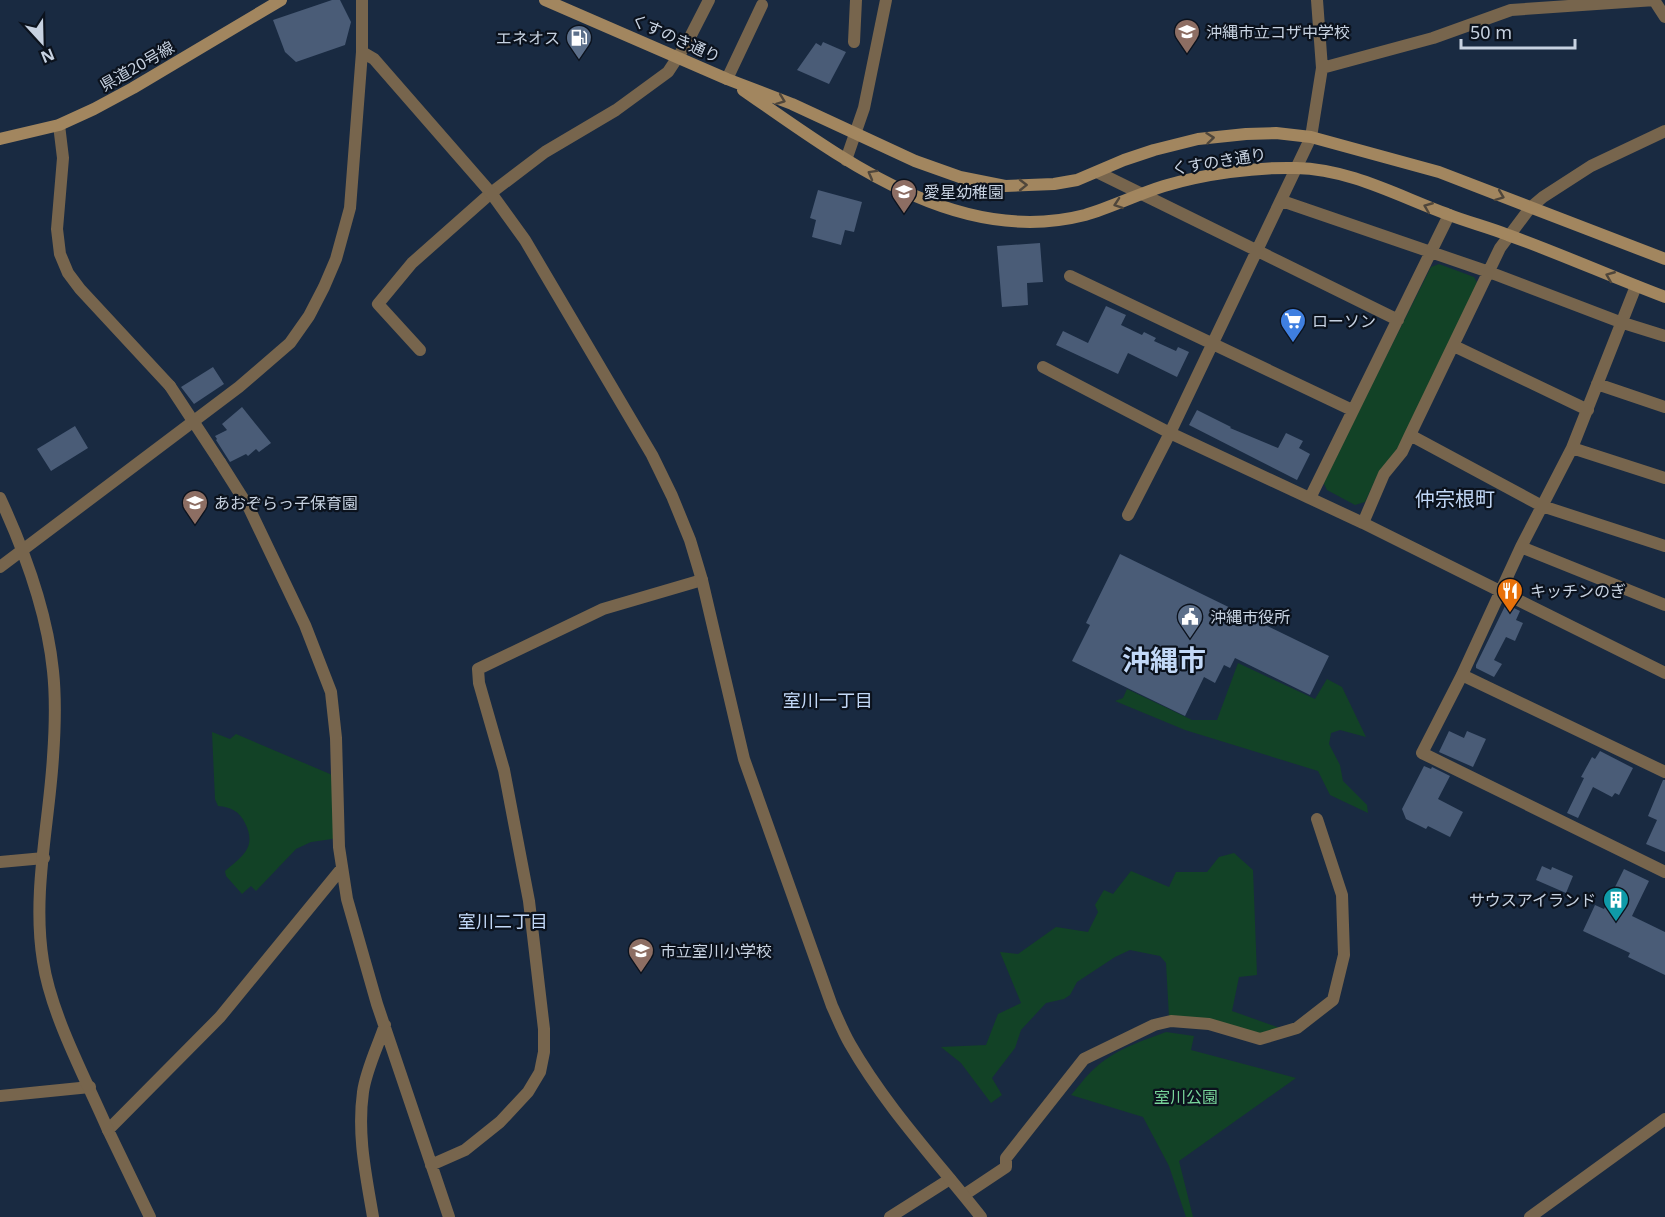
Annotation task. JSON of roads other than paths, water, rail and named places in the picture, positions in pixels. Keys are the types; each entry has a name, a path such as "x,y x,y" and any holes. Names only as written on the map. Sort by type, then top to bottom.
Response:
{"main road":[{"name":"県道20号線","path":"0,140 59,125 133,88 278,0"},
{"name":"くすのき通り","path":"545,0 727,79 792,104 915,161 960,177 1005,186 1054,184 1077,180 1134,156 1198,139 1266,134 1311,137 1438,172 1665,259"},
{"name":"くすのき通り","path":"727,79 846,160 904,191 955,210 989,218 1053,221 1085,214 1144,195 1161,187 1196,178 1258,170 1297,168 1350,177 1508,235 1665,297"}],"street":[{"path":"0,567 239,387 290,343 309,316 336,259 350,208 362,52 362,0"},
{"path":"420,350 378,304 412,264 491,193 545,152 616,110 668,72 709,0"},
{"path":"854,42 856,0"},
{"path":"846,160 864,108 886,0"},
{"path":"1128,515 1170,433 1311,137 1322,69 1317,0"},
{"path":"1322,69 1433,38 1511,10 1655,0 1665,17"},
{"path":"727,79 762,5"},
{"path":"362,52 374,59 491,193 525,240 652,455 685,529 702,580 744,759 832,1006 849,1042 871,1078 896,1113 981,1217"},
{"path":"59,125 63,158 57,229 60,254 68,273 80,290 170,386 249,508 305,625 331,692 336,738 339,846 347,899 377,1004 449,1217"},
{"path":"1363,523 1384,474 1402,452 1508,235 1530,207 1591,166 1665,131"},
{"path":"1097,172 1398,320"},
{"path":"1282,201 1489,272 1620,322 1665,336"},
{"path":"1310,498 1449,215"},
{"path":"1070,276 1352,410"},
{"path":"1636,286 1572,448 1521,547 1462,675 1422,753 1665,872"},
{"path":"1454,346 1588,410"},
{"path":"1043,367 1170,433 1363,523 1665,673"},
{"path":"1596,384 1665,407"},
{"path":"1410,435 1542,506 1665,546"},
{"path":"1572,448 1665,478"},
{"path":"0,498 23,550 46,628 53,670 53,757 40,900 43,962 51,995 108,1130 150,1217"},
{"path":"1521,547 1665,605"},
{"path":"431,1165 465,1150 500,1122 528,1092 540,1072 544,1052 544,1029 529,901 504,770 479,683 478,669 603,609 702,580"},
{"path":"1462,675 1665,772"},
{"path":"964,1195 1006,1167 1006,1158 1084,1059 1154,1025 1170,1021 1209,1024 1260,1040 1297,1028 1333,1000 1344,955 1342,895 1317,819"},
{"path":"0,861 44,858"},
{"path":"108,1130 220,1017 342,868"},
{"path":"373,1217 362,1149 361,1128 364,1089 385,1025"},
{"path":"0,1096 90,1087"},
{"path":"1530,1217 1665,1119"},
{"path":"890,1217 950,1179"}],"place":[{"name":"沖縄市立コザ中学校","path":"1187,55"},
{"name":"エネオス","path":"579,61"},
{"name":"愛星幼稚園","path":"904,215"},
{"name":"ローソン","path":"1293,344"},
{"name":"あおぞらっ子保育園","path":"195,526"},
{"name":"キッチンのぎ","path":"1510,614"},
{"name":"沖縄市役所","path":"1190,640"},
{"name":"サウスアイランド","path":"1616,923"},
{"name":"市立室川小学校","path":"641,974"}],"district":[{"name":"仲宗根町","path":"1455,499"},
{"name":"沖縄市","path":"1164,660"},
{"name":"室川一丁目","path":"828,701"},
{"name":"室川二丁目","path":"503,922"}],"park label":[{"name":"室川公園","path":"1186,1097"}]}
